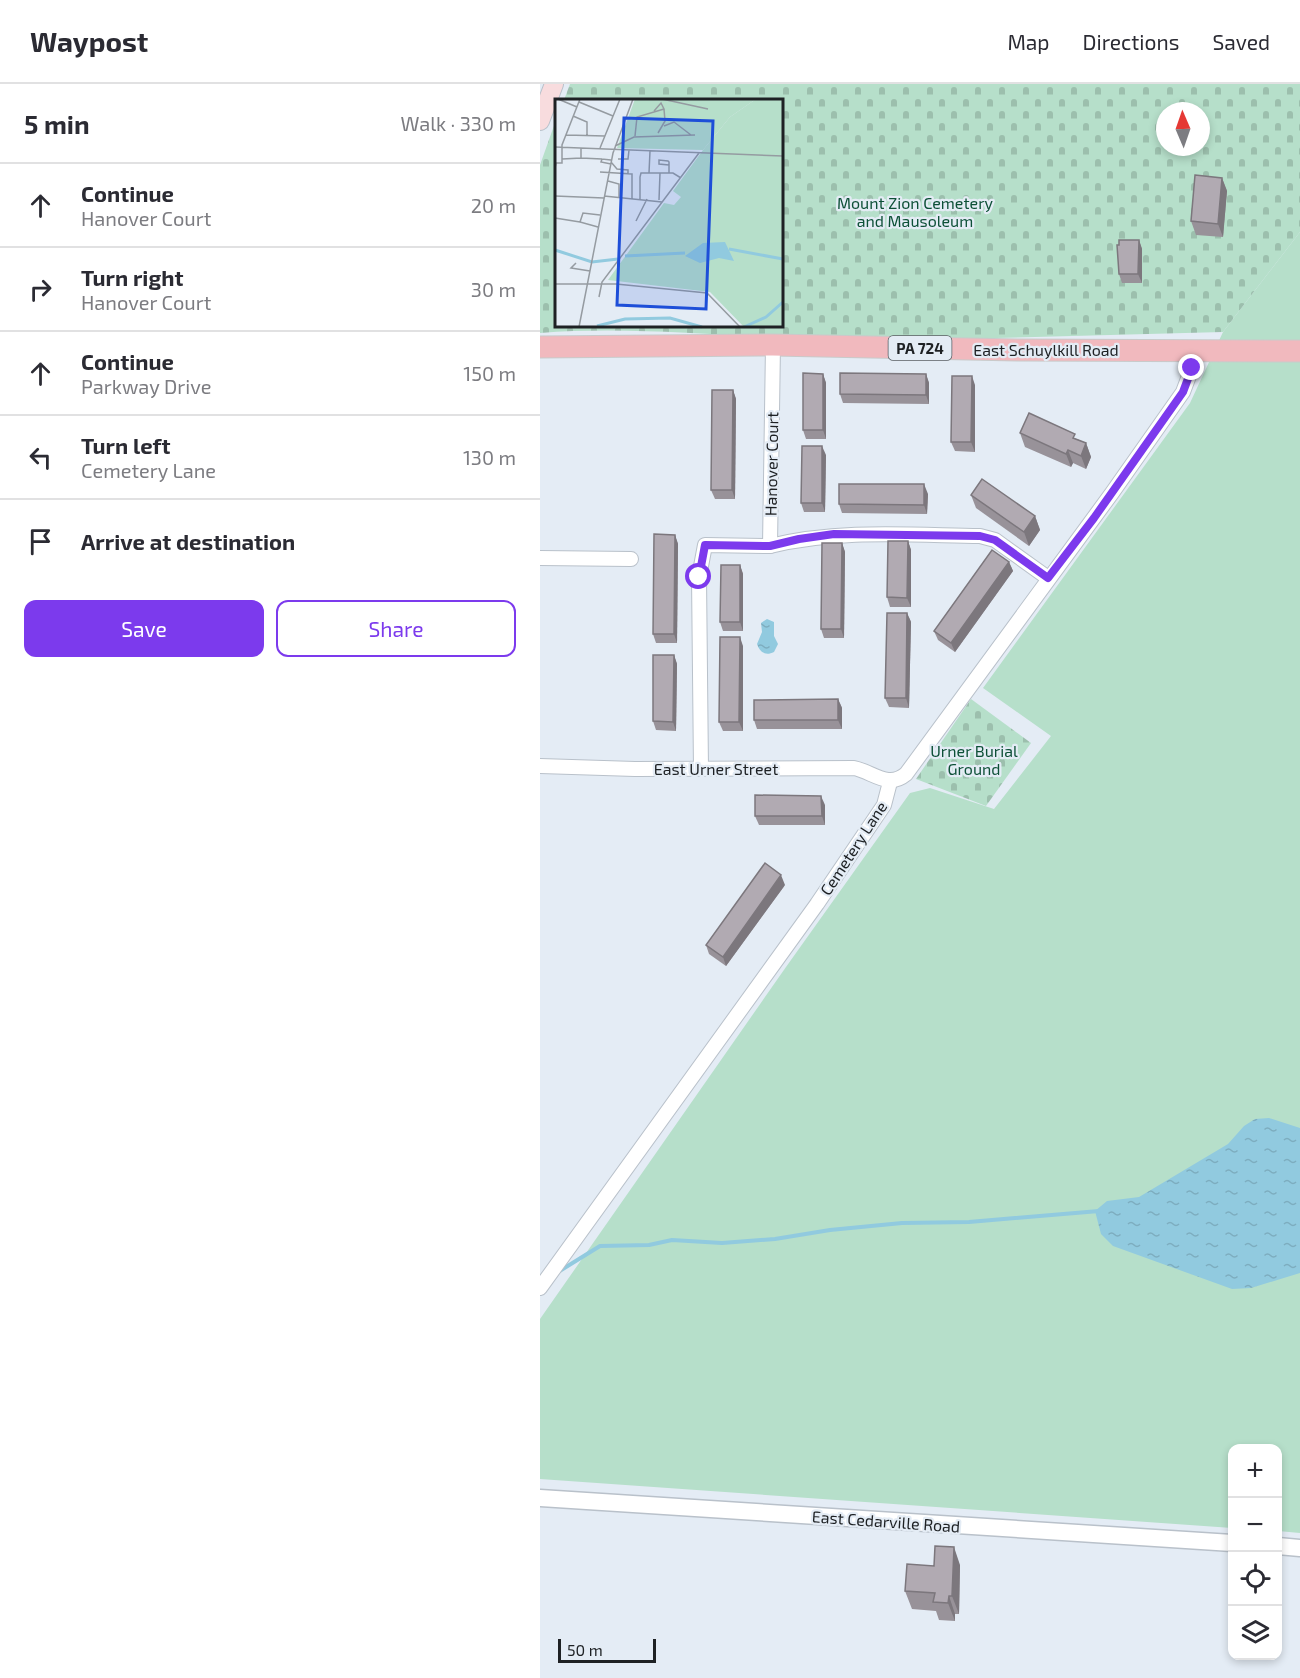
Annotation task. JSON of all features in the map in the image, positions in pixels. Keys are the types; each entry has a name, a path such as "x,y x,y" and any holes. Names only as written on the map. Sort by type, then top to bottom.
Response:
{"main road":[{"path":"540,122 554,84"},
{"name":"East Schuylkill Road","path":"540,347 773,345 1017,350 1300,351"}],"street":[{"name":"Hanover Court","path":"770,546 773,345"},
{"name":"Cemetery Lane","path":"540,1288 817,904 884,805 890,782 900,780 906,774 1094,518 1183,392 1192,368 1193,350"},
{"path":"701,768 699,577 705,545 770,546 834,534 980,536 995,540 1048,578"},
{"path":"540,558 631,559"},
{"name":"East Urner Street","path":"540,766 854,768 890,782"},
{"name":"East Cedarville Road","path":"540,1498 1228,1543"},
{"path":"1282,1546 1300,1548"}],"green space":[{"name":"Mount Zion Cemetery and Mausoleum","path":"570,84 1300,84 1300,232 1223,332 845,340 654,331 540,333 540,165 555,123 555,327 783,327 783,99 564,99"},
{"path":"1300,232 1300,1533 1282,1531 1282,1444 1228,1444 1228,1528 540,1479 540,1319 910,793 930,788 994,809 1051,736 983,688 1190,403 1223,332"},
{"name":"Urner Burial Ground","path":"971,699 1031,743 986,806 916,779"}],"water":[{"path":"767,619 774,622 774,636 778,644 774,652 766,654 757,644 762,632 761,623"},
{"path":"1269,1118 1300,1128 1300,1273 1251,1288 1232,1289 1113,1246 1101,1234 1095,1211 1107,1201 1139,1197 1228,1144 1244,1126 1255,1119"}],"building":[{"path":"1195,175 1222,178 1218,224 1191,221"},
{"path":"1119,240 1139,240 1138,274 1119,274 1117,245 1119,245"},
{"path":"803,373 823,374 823,430 803,430"},
{"path":"840,373 926,374 926,395 840,394"},
{"path":"952,376 972,376 971,442 951,442"},
{"path":"712,390 733,390 732,490 711,490"},
{"path":"1029,413 1075,434 1073,438 1086,443 1081,456 1068,450 1066,454 1020,433"},
{"path":"802,446 822,446 822,503 801,503"},
{"path":"982,479 1035,516 1024,532 971,495"},
{"path":"839,484 924,484 924,505 839,504"},
{"path":"654,534 675,535 674,634 653,634"},
{"path":"888,541 908,541 907,598 887,597"},
{"path":"822,543 842,543 841,629 821,629"},
{"path":"992,550 1009,562 951,643 934,631"},
{"path":"721,565 740,565 740,622 720,622"},
{"path":"887,613 907,613 906,698 885,698"},
{"path":"720,637 740,637 739,722 719,722"},
{"path":"653,655 674,655 673,722 653,721"},
{"path":"838,699 838,720 754,720 754,700"},
{"path":"755,795 821,796 822,816 755,816"},
{"path":"765,863 781,875 723,957 706,945"},
{"path":"935,1546 954,1547 952,1596 949,1596 948,1603 933,1602 935,1593 905,1591 907,1564 934,1566"}],"waterway":[{"path":"558,1272 600,1246 649,1245 672,1240 722,1243 775,1239 830,1230 902,1223 969,1222 1099,1211"}],"route":[{"path":"699,577 705,545 770,546 834,534 980,536 995,540 1048,578 1094,518 1183,392 1192,368"}]}
